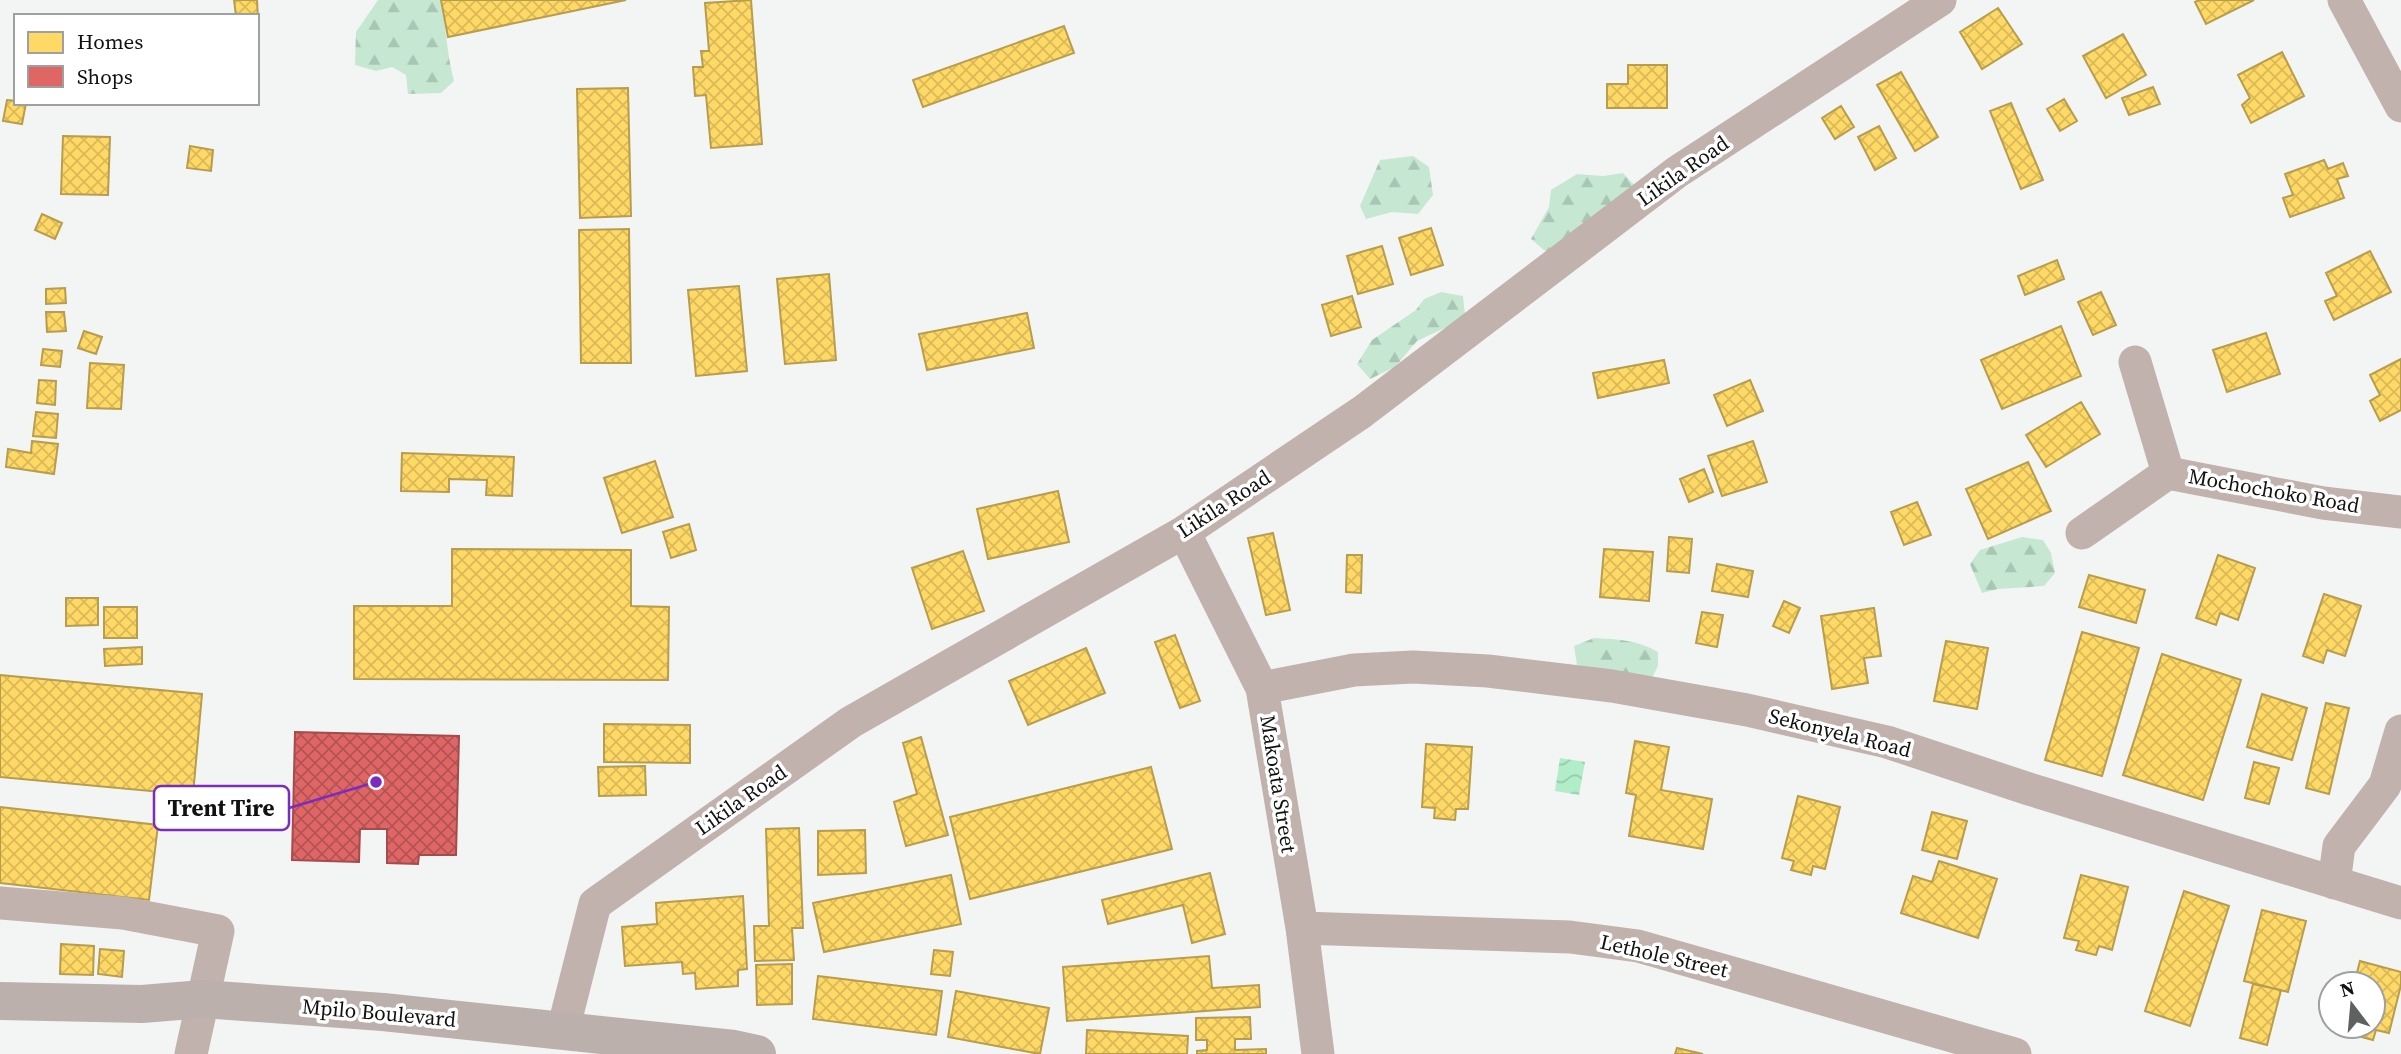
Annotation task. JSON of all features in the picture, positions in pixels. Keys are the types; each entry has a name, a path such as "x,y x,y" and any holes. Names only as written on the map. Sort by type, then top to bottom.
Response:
{"highway":[{"name":"Mpilo Boulevard","path":"0,1001 142,1004 203,999 383,1012 734,1049 757,1054"}],"street":[{"name":"Likila Road","path":"563,1030 595,904 850,722 1184,532 1362,412 1677,172 1940,0"},
{"path":"2344,0 2401,106"},
{"path":"2135,362 2168,473"},
{"name":"Mochochoko Road","path":"2082,533 2168,473 2323,503 2401,512"},
{"name":"Makoata Street","path":"1184,532 1262,688 1302,929 1318,1054"},
{"name":"Sekonyela Road","path":"1262,688 1354,670 1413,667 1563,678 1747,710 1886,742 2029,789 2401,903"},
{"path":"2334,883 2339,846 2385,785 2401,731"},
{"path":"0,903 124,913 218,931 191,1054"},
{"name":"Lethole Street","path":"1302,929 1570,937 1638,946 2015,1054"}],"green space":[{"path":"378,0 441,0 454,81 441,93 408,94 406,75 392,67 376,71 355,65 356,32"},
{"path":"1413,156 1429,167 1433,195 1418,214 1392,212 1366,219 1360,206 1380,160"},
{"path":"1623,173 1639,190 1551,256 1531,239 1549,207 1551,190 1577,174 1603,176"},
{"path":"1441,292 1463,296 1465,315 1417,341 1395,367 1370,379 1357,364 1372,340 1416,310 1424,299"},
{"path":"2022,537 2043,540 2051,553 2055,573 2044,586 1998,589 1982,593 1970,564 1980,550"},
{"path":"1594,638 1635,643 1658,652 1658,666 1652,678 1577,665 1574,646"}],"water":[{"path":"1560,758 1585,762 1579,795 1555,791"}],"building: Homes":[{"path":"234,0 257,0 258,14 236,14"},
{"path":"441,0 626,0 448,37"},
{"path":"751,0 762,144 711,148 706,95 695,96 693,67 703,67 701,51 709,51 705,3"},
{"path":"2254,0 2206,24 2195,2"},
{"path":"1998,8 2022,44 1982,69 1960,32"},
{"path":"1064,26 1074,53 923,107 913,80"},
{"path":"2123,34 2146,75 2106,98 2083,56"},
{"path":"2282,52 2304,96 2251,123 2242,105 2250,98 2238,75"},
{"path":"1628,65 1667,65 1667,108 1607,108 1607,84 1628,84"},
{"path":"1901,72 1938,137 1915,151 1877,85"},
{"path":"2153,87 2160,104 2129,115 2122,98"},
{"path":"628,88 631,216 580,218 577,89"},
{"path":"2064,99 2077,121 2060,131 2047,109"},
{"path":"7,100 14,101 14,105 26,105 22,124 3,121"},
{"path":"2011,103 2043,180 2021,189 1990,111"},
{"path":"1841,106 1854,127 1835,139 1822,118"},
{"path":"1879,126 1896,158 1875,170 1858,137"},
{"path":"63,136 110,137 108,195 61,194"},
{"path":"190,146 213,150 211,171 187,168"},
{"path":"2324,160 2328,169 2343,163 2348,176 2337,179 2344,198 2290,217 2283,198 2293,195 2285,174"},
{"path":"42,214 62,223 55,239 35,230"},
{"path":"1431,228 1443,265 1411,275 1399,238"},
{"path":"629,229 631,363 581,363 579,230"},
{"path":"1382,246 1393,284 1358,294 1347,256"},
{"path":"2370,251 2391,292 2334,320 2325,301 2337,296 2326,273"},
{"path":"2057,260 2064,279 2025,295 2018,276"},
{"path":"829,274 836,360 785,364 777,279"},
{"path":"739,286 747,371 696,376 688,290"},
{"path":"65,288 66,303 46,304 46,289"},
{"path":"2101,292 2116,325 2093,335 2078,302"},
{"path":"1352,296 1361,327 1331,336 1322,305"},
{"path":"46,312 64,312 66,331 47,332"},
{"path":"1027,313 1034,348 927,370 919,334"},
{"path":"2061,326 2081,376 2002,409 1981,360"},
{"path":"84,331 102,337 96,354 78,348"},
{"path":"2266,333 2280,374 2227,392 2213,350"},
{"path":"43,349 62,351 60,367 41,365"},
{"path":"2401,359 2401,410 2380,421 2370,401 2380,395 2370,375"},
{"path":"1664,360 1669,383 1598,398 1593,373"},
{"path":"90,363 124,365 121,409 87,408"},
{"path":"39,380 56,381 55,405 37,403"},
{"path":"1750,380 1763,411 1727,426 1714,395"},
{"path":"2081,402 2100,434 2046,467 2026,435"},
{"path":"36,412 58,414 56,438 33,436"},
{"path":"32,441 58,444 54,474 6,467 8,449 31,453"},
{"path":"1753,441 1767,482 1722,496 1708,456"},
{"path":"402,453 514,457 512,496 486,495 487,480 449,479 449,492 401,491"},
{"path":"655,461 673,517 622,533 604,478"},
{"path":"2028,462 2051,511 1988,539 1966,489"},
{"path":"1704,469 1713,492 1689,502 1680,479"},
{"path":"1058,491 1069,542 988,559 977,509"},
{"path":"1917,502 1931,535 1904,545 1891,512"},
{"path":"689,524 696,550 671,558 663,532"},
{"path":"1273,533 1290,610 1266,615 1248,538"},
{"path":"1669,537 1692,539 1689,573 1667,571"},
{"path":"452,549 631,550 631,606 669,607 668,680 354,679 354,606 452,606"},
{"path":"1604,549 1653,552 1649,601 1600,597"},
{"path":"963,551 984,611 932,629 912,568"},
{"path":"1347,555 1362,555 1361,593 1346,592"},
{"path":"2218,555 2255,568 2238,620 2220,613 2216,625 2196,618"},
{"path":"1717,564 1753,571 1748,597 1712,591"},
{"path":"2089,575 2145,590 2136,623 2079,607"},
{"path":"2324,594 2361,606 2345,656 2327,650 2323,663 2303,656"},
{"path":"66,598 98,598 98,625 66,626"},
{"path":"1784,601 1800,608 1789,633 1773,626"},
{"path":"104,607 137,607 137,638 104,638"},
{"path":"1874,608 1881,656 1864,658 1868,683 1832,689 1821,616"},
{"path":"1702,612 1723,615 1717,647 1696,643"},
{"path":"2082,632 2139,648 2102,776 2045,760"},
{"path":"1175,635 1200,701 1180,708 1155,642"},
{"path":"1946,641 1988,648 1977,709 1934,701"},
{"path":"142,647 142,664 105,666 104,649"},
{"path":"1086,648 1105,693 1028,725 1009,681"},
{"path":"2162,654 2241,680 2203,800 2123,775"},
{"path":"0,675 202,694 193,795 0,777"},
{"path":"2262,694 2307,708 2292,760 2247,747"},
{"path":"2326,703 2349,708 2329,794 2306,788"},
{"path":"604,724 690,725 690,763 604,762"},
{"path":"921,737 948,835 906,846 894,802 917,794 903,743"},
{"path":"1635,741 1669,747 1661,790 1712,799 1703,849 1629,836 1636,795 1626,793"},
{"path":"1426,744 1472,747 1468,809 1456,809 1455,820 1434,818 1435,808 1422,807"},
{"path":"2254,762 2279,768 2269,804 2245,798"},
{"path":"645,766 646,795 599,796 598,767"},
{"path":"1151,767 1172,849 970,899 950,817"},
{"path":"1798,796 1840,807 1825,869 1813,866 1811,875 1791,870 1794,861 1782,858"},
{"path":"0,807 158,825 149,900 0,883"},
{"path":"1932,812 1967,821 1957,859 1922,850"},
{"path":"799,828 803,928 792,928 794,960 755,961 754,926 769,926 766,829"},
{"path":"865,830 866,873 818,875 818,831"},
{"path":"1939,861 1997,879 1978,938 1901,913 1913,876 1932,882"},
{"path":"1210,873 1225,934 1192,943 1183,905 1108,924 1102,900"},
{"path":"951,875 961,924 824,952 813,903"},
{"path":"2081,875 2128,887 2112,950 2099,946 2096,955 2076,950 2079,941 2064,938"},
{"path":"2184,891 2229,906 2190,1026 2145,1011"},
{"path":"743,896 747,969 738,970 738,986 696,989 695,973 683,974 682,962 625,966 622,927 657,924 656,903"},
{"path":"2262,910 2306,921 2288,992 2244,981"},
{"path":"61,944 94,946 93,975 60,974"},
{"path":"100,949 124,951 122,977 98,974"},
{"path":"934,950 953,952 950,976 931,974"},
{"path":"1209,956 1212,988 1259,985 1260,1007 1067,1021 1063,967"},
{"path":"2360,961 2401,972 2401,985 2389,1033 2387,970 2358,970"},
{"path":"792,964 792,1004 757,1005 756,965"},
{"path":"818,976 942,991 936,1035 813,1019"},
{"path":"2253,984 2281,990 2267,1045 2240,1038"},
{"path":"956,991 1049,1008 1040,1054 948,1037"},
{"path":"1250,1017 1251,1039 1235,1039 1235,1050 1266,1049 1266,1054 1197,1054 1197,1051 1207,1050 1207,1040 1196,1040 1196,1018"},
{"path":"1087,1030 1188,1036 1187,1054 1086,1054"},
{"path":"1677,1048 1703,1054 1675,1054"}],"building: Shops":[{"path":"295,732 459,736 456,855 419,855 418,864 387,863 387,829 360,829 359,862 292,860"}],"place":[{"name":"Trent Tire","path":"376,782"}]}
